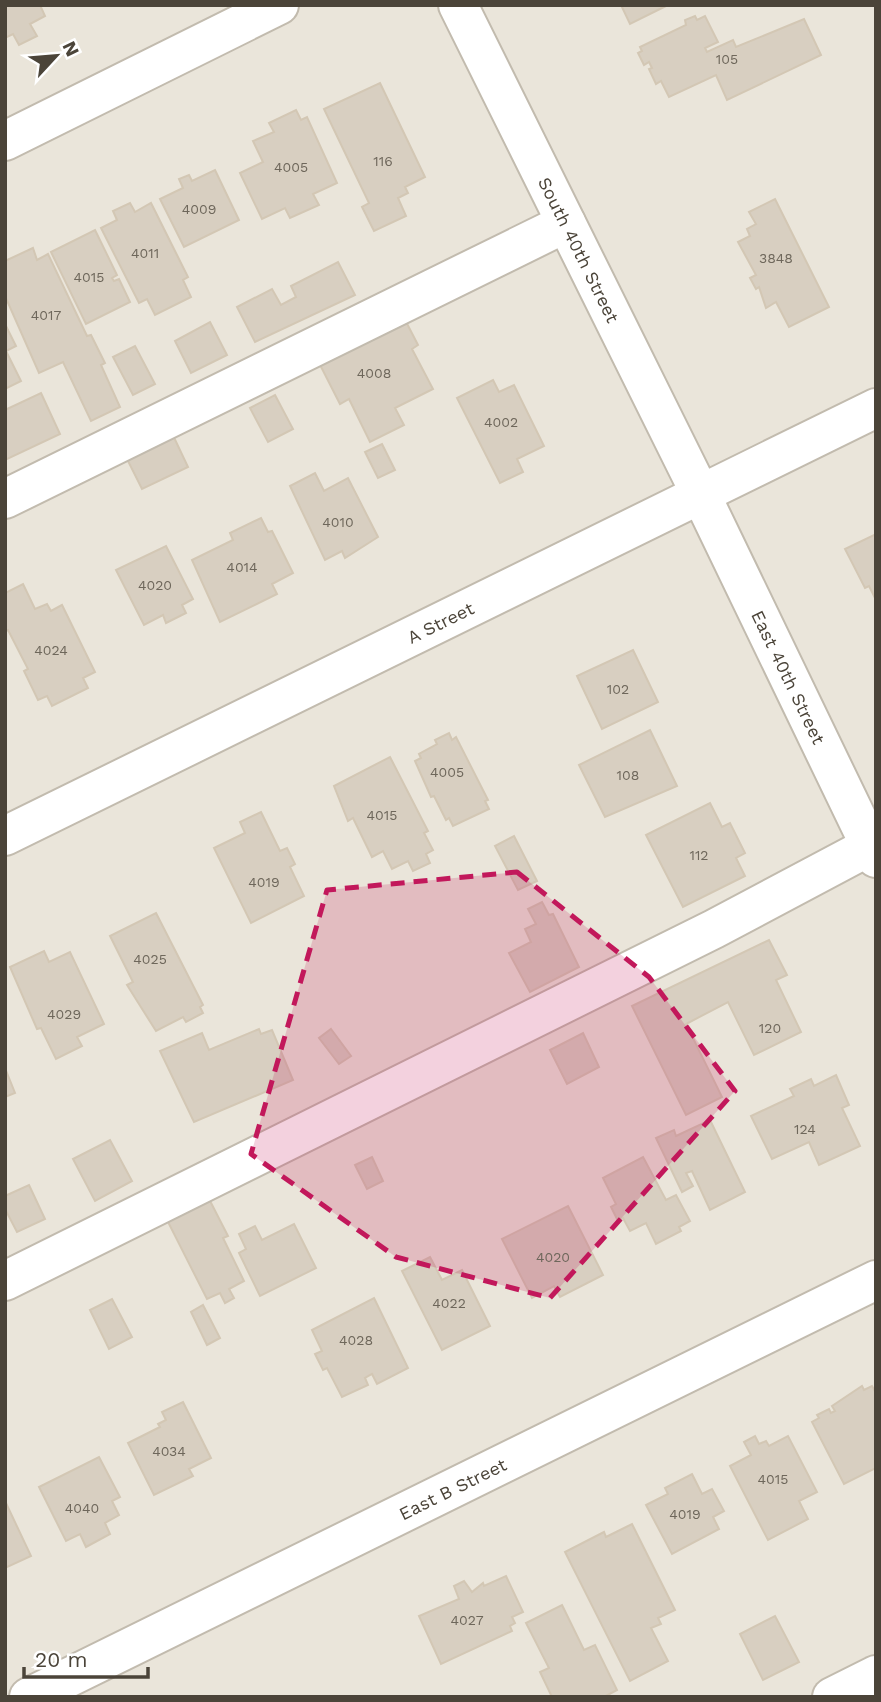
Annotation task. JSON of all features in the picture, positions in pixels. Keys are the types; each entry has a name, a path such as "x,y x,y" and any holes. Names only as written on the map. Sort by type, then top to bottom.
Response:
{"street":[{"path":"5,141 279,5"},
{"name":"South 40th Street","path":"458,5 701,495"},
{"path":"5,499 566,223"},
{"name":"A Street","path":"5,836 876,408"},
{"name":"East 40th Street","path":"701,495 874,849"},
{"path":"5,1281 874,849"},
{"name":"East B Street","path":"29,1697 876,1280"},
{"path":"832,1697 876,1675"}],"highlighted area":[{"path":"517,872 649,977 735,1091 550,1298 396,1257 251,1154 327,890"}],"shaded area":[{"path":"5,5 876,5 876,1697 5,1697"}],"building":[{"path":"5,5 40,5 45,16 30,24 37,36 19,45 13,34 5,38"},
{"path":"621,5 668,5 630,24"},
{"path":"695,16 697,20 705,16 718,42 705,48 707,52 733,40 736,47 804,19 821,55 727,100 716,75 669,97 661,81 656,84 649,69 652,68 649,62 644,65 638,53 642,51 640,47 686,25 685,20"},
{"path":"380,83 425,177 405,187 408,193 398,198 406,216 374,231 362,207 369,203 324,109"},
{"path":"296,110 301,120 307,117 337,183 313,194 319,205 290,218 285,208 262,219 240,173 263,162 253,141 274,132 269,123"},
{"path":"215,170 239,220 184,247 160,199 183,188 179,179 189,175 192,181"},
{"path":"775,199 829,307 789,327 776,302 766,308 759,287 756,289 750,278 756,275 738,242 750,236 747,229 756,224 749,212"},
{"path":"130,203 135,212 151,203 188,277 183,280 191,297 155,315 147,299 139,303 101,228 117,220 113,211"},
{"path":"95,230 117,275 112,278 114,281 119,279 130,302 86,324 51,252"},
{"path":"33,248 37,260 48,254 87,336 91,335 105,363 101,365 120,407 91,421 63,362 39,373 5,296 5,261"},
{"path":"338,262 355,295 255,342 237,307 272,289 281,305 296,297 291,286"},
{"path":"401,312 418,345 412,349 433,389 395,408 404,425 370,442 349,399 340,404 316,357"},
{"path":"210,322 227,355 191,373 175,341"},
{"path":"5,324 16,346 6,351 21,381 5,389"},
{"path":"135,346 155,384 133,395 113,357"},
{"path":"493,380 499,392 514,385 544,446 517,459 523,472 500,483 457,398"},
{"path":"41,393 60,434 5,460 5,410"},
{"path":"275,395 293,429 268,442 250,408"},
{"path":"170,429 188,467 142,489 123,451"},
{"path":"382,444 395,470 378,478 365,452"},
{"path":"315,473 324,491 348,478 378,537 345,558 342,551 325,560 290,486"},
{"path":"261,518 268,532 272,531 293,573 272,584 277,594 220,622 192,560 233,540 230,533"},
{"path":"876,534 876,600 869,586 865,588 845,549"},
{"path":"166,546 193,599 182,605 186,613 166,623 163,615 144,625 116,570"},
{"path":"23,584 35,609 47,604 51,611 62,605 95,672 83,678 88,688 52,706 47,696 38,700 24,671 28,669 8,630 5,631 5,593"},
{"path":"633,650 658,702 602,729 577,676"},
{"path":"650,730 677,786 605,817 579,765"},
{"path":"449,733 452,740 456,737 488,800 485,801 489,809 453,826 449,818 446,820 434,796 431,797 415,761 421,758 419,754 437,744 435,740"},
{"path":"390,757 428,831 424,833 433,850 426,854 430,863 413,871 408,861 392,869 383,851 372,857 353,818 348,821 334,786"},
{"path":"710,803 722,827 730,823 745,853 736,858 745,876 683,907 646,835"},
{"path":"261,812 280,851 287,848 295,864 290,867 304,896 251,923 214,848 245,833 240,822"},
{"path":"514,836 537,881 518,890 495,846"},
{"path":"542,902 549,915 553,914 579,967 530,992 509,953 531,942 525,929 536,924 528,909"},
{"path":"156,913 203,1005 200,1007 203,1013 186,1022 183,1017 156,1031 127,985 133,982 110,936"},
{"path":"769,940 787,975 776,980 801,1032 754,1055 728,1002 686,1024 722,1097 686,1115 632,1006"},
{"path":"44,951 49,962 70,952 104,1024 77,1037 82,1046 56,1059 41,1028 37,1029 10,967"},
{"path":"259,1029 261,1034 272,1030 293,1080 194,1122 160,1051 202,1033 209,1050"},
{"path":"331,1029 351,1056 339,1064 319,1038"},
{"path":"583,1033 599,1067 567,1084 550,1050"},
{"path":"5,1068 15,1093 5,1097"},
{"path":"836,1075 849,1105 842,1108 860,1146 819,1165 809,1142 772,1159 751,1116 794,1096 790,1089 811,1079 814,1086"},
{"path":"710,1120 745,1192 710,1210 692,1171 686,1173 693,1186 682,1192 656,1138 674,1130 676,1136"},
{"path":"110,1140 132,1181 95,1201 73,1159"},
{"path":"372,1157 383,1181 367,1189 355,1165"},
{"path":"643,1157 666,1200 676,1195 690,1221 679,1227 681,1231 656,1244 646,1223 630,1231 623,1218 618,1221 611,1207 616,1204 603,1178"},
{"path":"29,1185 45,1219 17,1232 5,1209 5,1196"},
{"path":"207,1195 228,1236 223,1238 244,1281 229,1289 234,1298 225,1303 220,1293 207,1299 165,1216"},
{"path":"568,1206 603,1275 560,1297 554,1286 532,1298 502,1239"},
{"path":"294,1224 316,1268 260,1296 239,1253 246,1249 239,1234 255,1226 262,1240"},
{"path":"430,1257 442,1280 462,1270 490,1326 442,1350 402,1271"},
{"path":"374,1298 408,1368 377,1384 372,1374 365,1378 368,1385 342,1397 327,1368 323,1370 315,1354 322,1351 312,1330"},
{"path":"112,1299 132,1337 109,1349 90,1310"},
{"path":"203,1305 220,1338 207,1345 191,1312"},
{"path":"862,1386 864,1390 872,1386 876,1393 876,1468 844,1484 812,1422 819,1418 817,1415 829,1409 831,1413 835,1411 832,1406"},
{"path":"183,1402 211,1458 189,1469 193,1476 154,1495 128,1443 160,1427 158,1424 166,1420 162,1412"},
{"path":"755,1436 759,1444 766,1441 769,1446 788,1436 817,1492 799,1501 808,1519 768,1540 730,1466 751,1455 744,1442"},
{"path":"99,1457 120,1497 112,1501 119,1515 105,1523 110,1534 86,1547 80,1534 66,1541 39,1487"},
{"path":"692,1474 702,1494 712,1489 724,1511 713,1517 719,1529 672,1554 646,1505 668,1494 665,1488"},
{"path":"5,1501 31,1556 5,1568"},
{"path":"632,1524 675,1610 658,1618 661,1624 651,1628 668,1661 630,1681 565,1552 604,1532 606,1537"},
{"path":"506,1576 523,1612 512,1617 515,1623 510,1626 512,1631 441,1664 419,1616 459,1599 454,1586 464,1581 472,1592 483,1583 484,1586"},
{"path":"562,1605 584,1650 595,1645 617,1690 604,1697 552,1697 540,1672 549,1668 526,1623"},
{"path":"775,1616 799,1662 763,1680 740,1634"}]}
